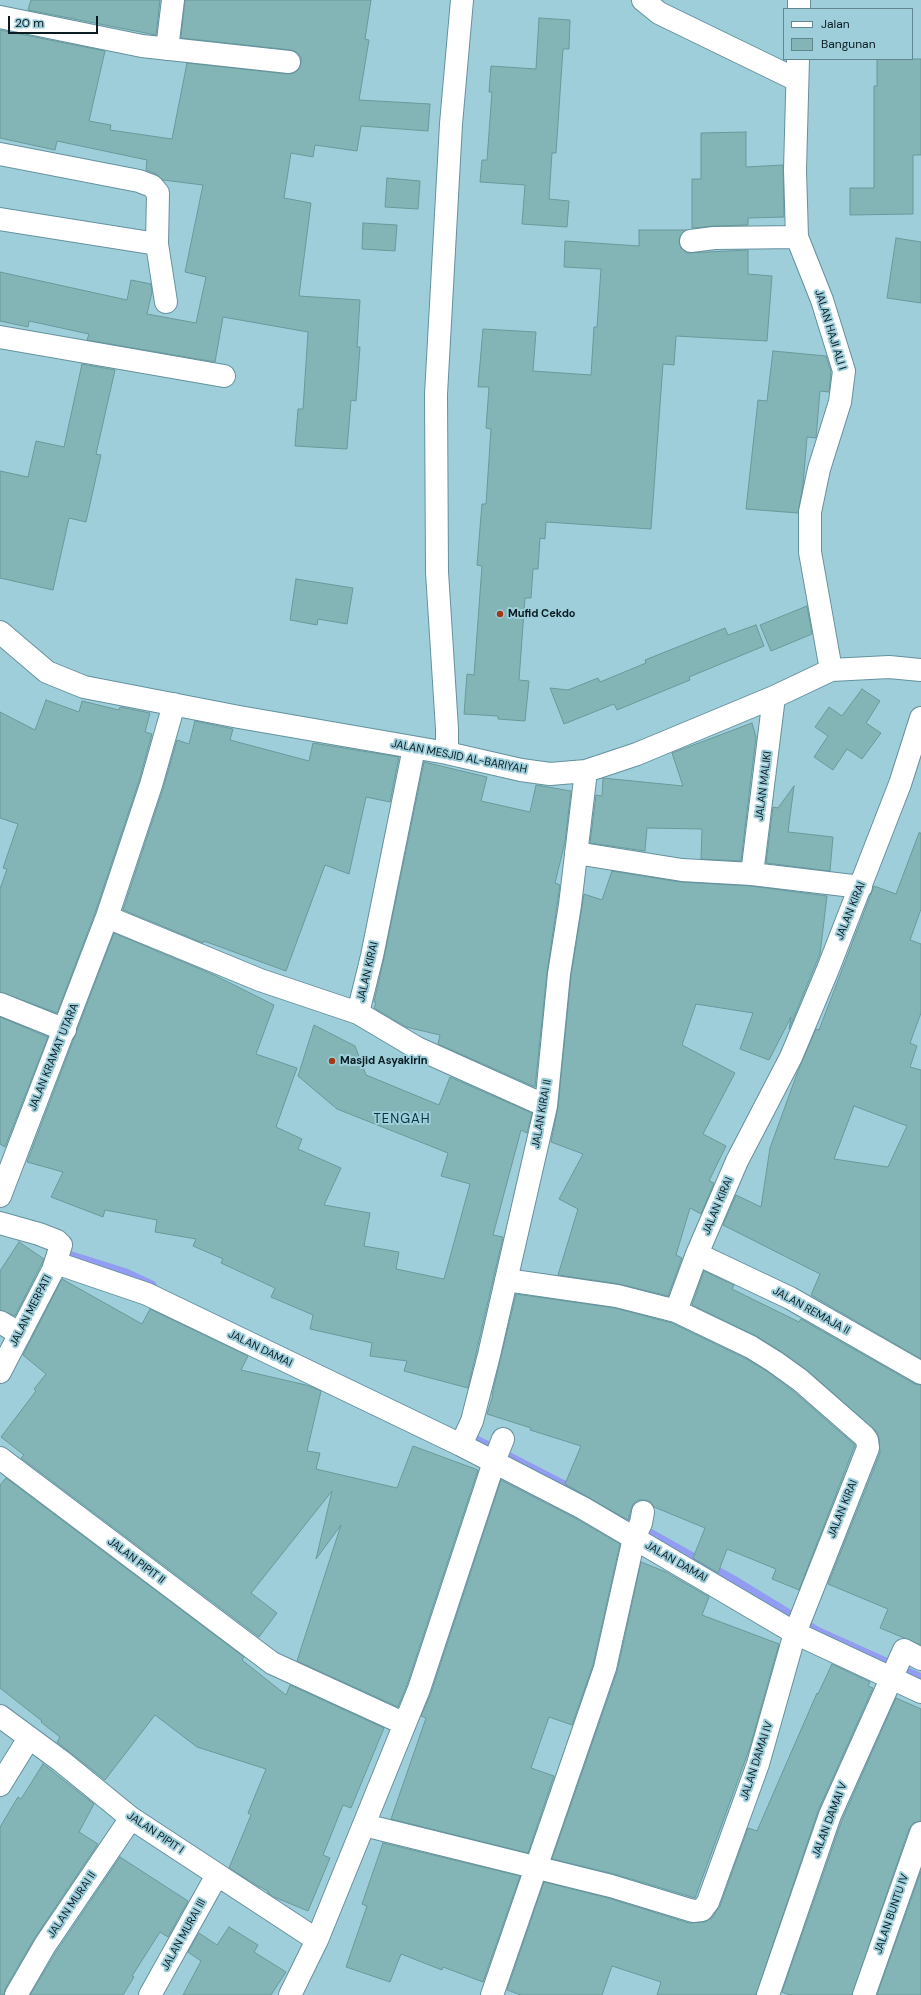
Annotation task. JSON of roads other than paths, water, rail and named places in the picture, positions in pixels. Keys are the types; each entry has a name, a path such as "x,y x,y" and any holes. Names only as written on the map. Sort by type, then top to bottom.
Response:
{"street":[{"path":"167,49 173,0"},
{"path":"447,753 447,729 437,572 436,394 451,124 462,0"},
{"path":"643,0 659,13 798,70"},
{"path":"0,17 142,46 289,62"},
{"name":"JALAN HAJI ALI I","path":"798,70 795,170 797,237 822,300 844,370 840,402 819,469 810,512 810,552 831,670"},
{"path":"0,154 139,181 152,186 158,193 157,244 166,302"},
{"path":"0,219 157,244"},
{"path":"691,241 714,238 797,237"},
{"path":"0,337 224,376"},
{"name":"JALAN MESJID AL-BARIYAH","path":"0,634 48,672 84,687 247,718 447,753 521,770 550,774 586,771 637,754 774,697 831,670 889,667 921,670"},
{"name":"JALAN MALIKI","path":"752,874 774,697"},
{"name":"JALAN KRAMAT UTARA","path":"0,1196 108,917 152,785 174,704"},
{"name":"JALAN KIRAI","path":"799,1624 868,1448 867,1440 800,1380 775,1362 752,1347 676,1311 697,1254 737,1161 791,1057 861,887 900,784 921,718"},
{"name":"JALAN KIRAI","path":"414,748 372,956 358,1013 416,1048 546,1106"},
{"name":"JALAN KIRAI II","path":"464,1437 472,1421 489,1355 546,1106 559,974 586,771"},
{"path":"576,853 674,869 752,874 861,887"},
{"path":"108,917 260,980 358,1013"},
{"path":"0,1004 65,1030"},
{"path":"0,1223 39,1234 57,1241 61,1245 58,1256"},
{"name":"JALAN REMAJA II","path":"697,1254 790,1298 921,1373"},
{"name":"JALAN MERPATI","path":"0,1372 58,1256"},
{"name":"JALAN DAMAI","path":"58,1256 147,1294 498,1451 583,1508 639,1526 799,1624 902,1664 921,1692"},
{"path":"506,1280 617,1296 676,1311"},
{"path":"0,1322 20,1334"},
{"path":"290,1995 317,1940 405,1724 426,1667 498,1451"},
{"name":"JALAN PIPIT II","path":"0,1458 272,1663 405,1724"},
{"path":"492,1995 605,1668 639,1526"},
{"name":"JALAN DAMAI IV","path":"536,1868 611,1886 694,1912 701,1912 704,1909 758,1764 799,1624"},
{"name":"JALAN DAMAI V","path":"768,1995 830,1815 902,1664"},
{"name":"JALAN PIPIT I","path":"0,1716 61,1761 131,1818 317,1940"},
{"path":"0,1784 29,1738"},
{"name":"JALAN MURAI II","path":"16,1995 45,1945 131,1818"},
{"path":"364,1825 461,1848 536,1868"},
{"name":"JALAN BUNTU IV","path":"864,1995 921,1833"},
{"name":"JALAN MURAI III","path":"150,1995 218,1875"}],"waterway":[{"path":"59,1252 126,1273 152,1285"},
{"path":"465,1434 564,1485 737,1582 817,1631 921,1678"}],"place":[{"name":"Mufid Cekdo","path":"500,614"},
{"name":"Masjid Asyakirin","path":"332,1061"}],"district":[{"name":"TENGAH","path":"402,1120"}]}
